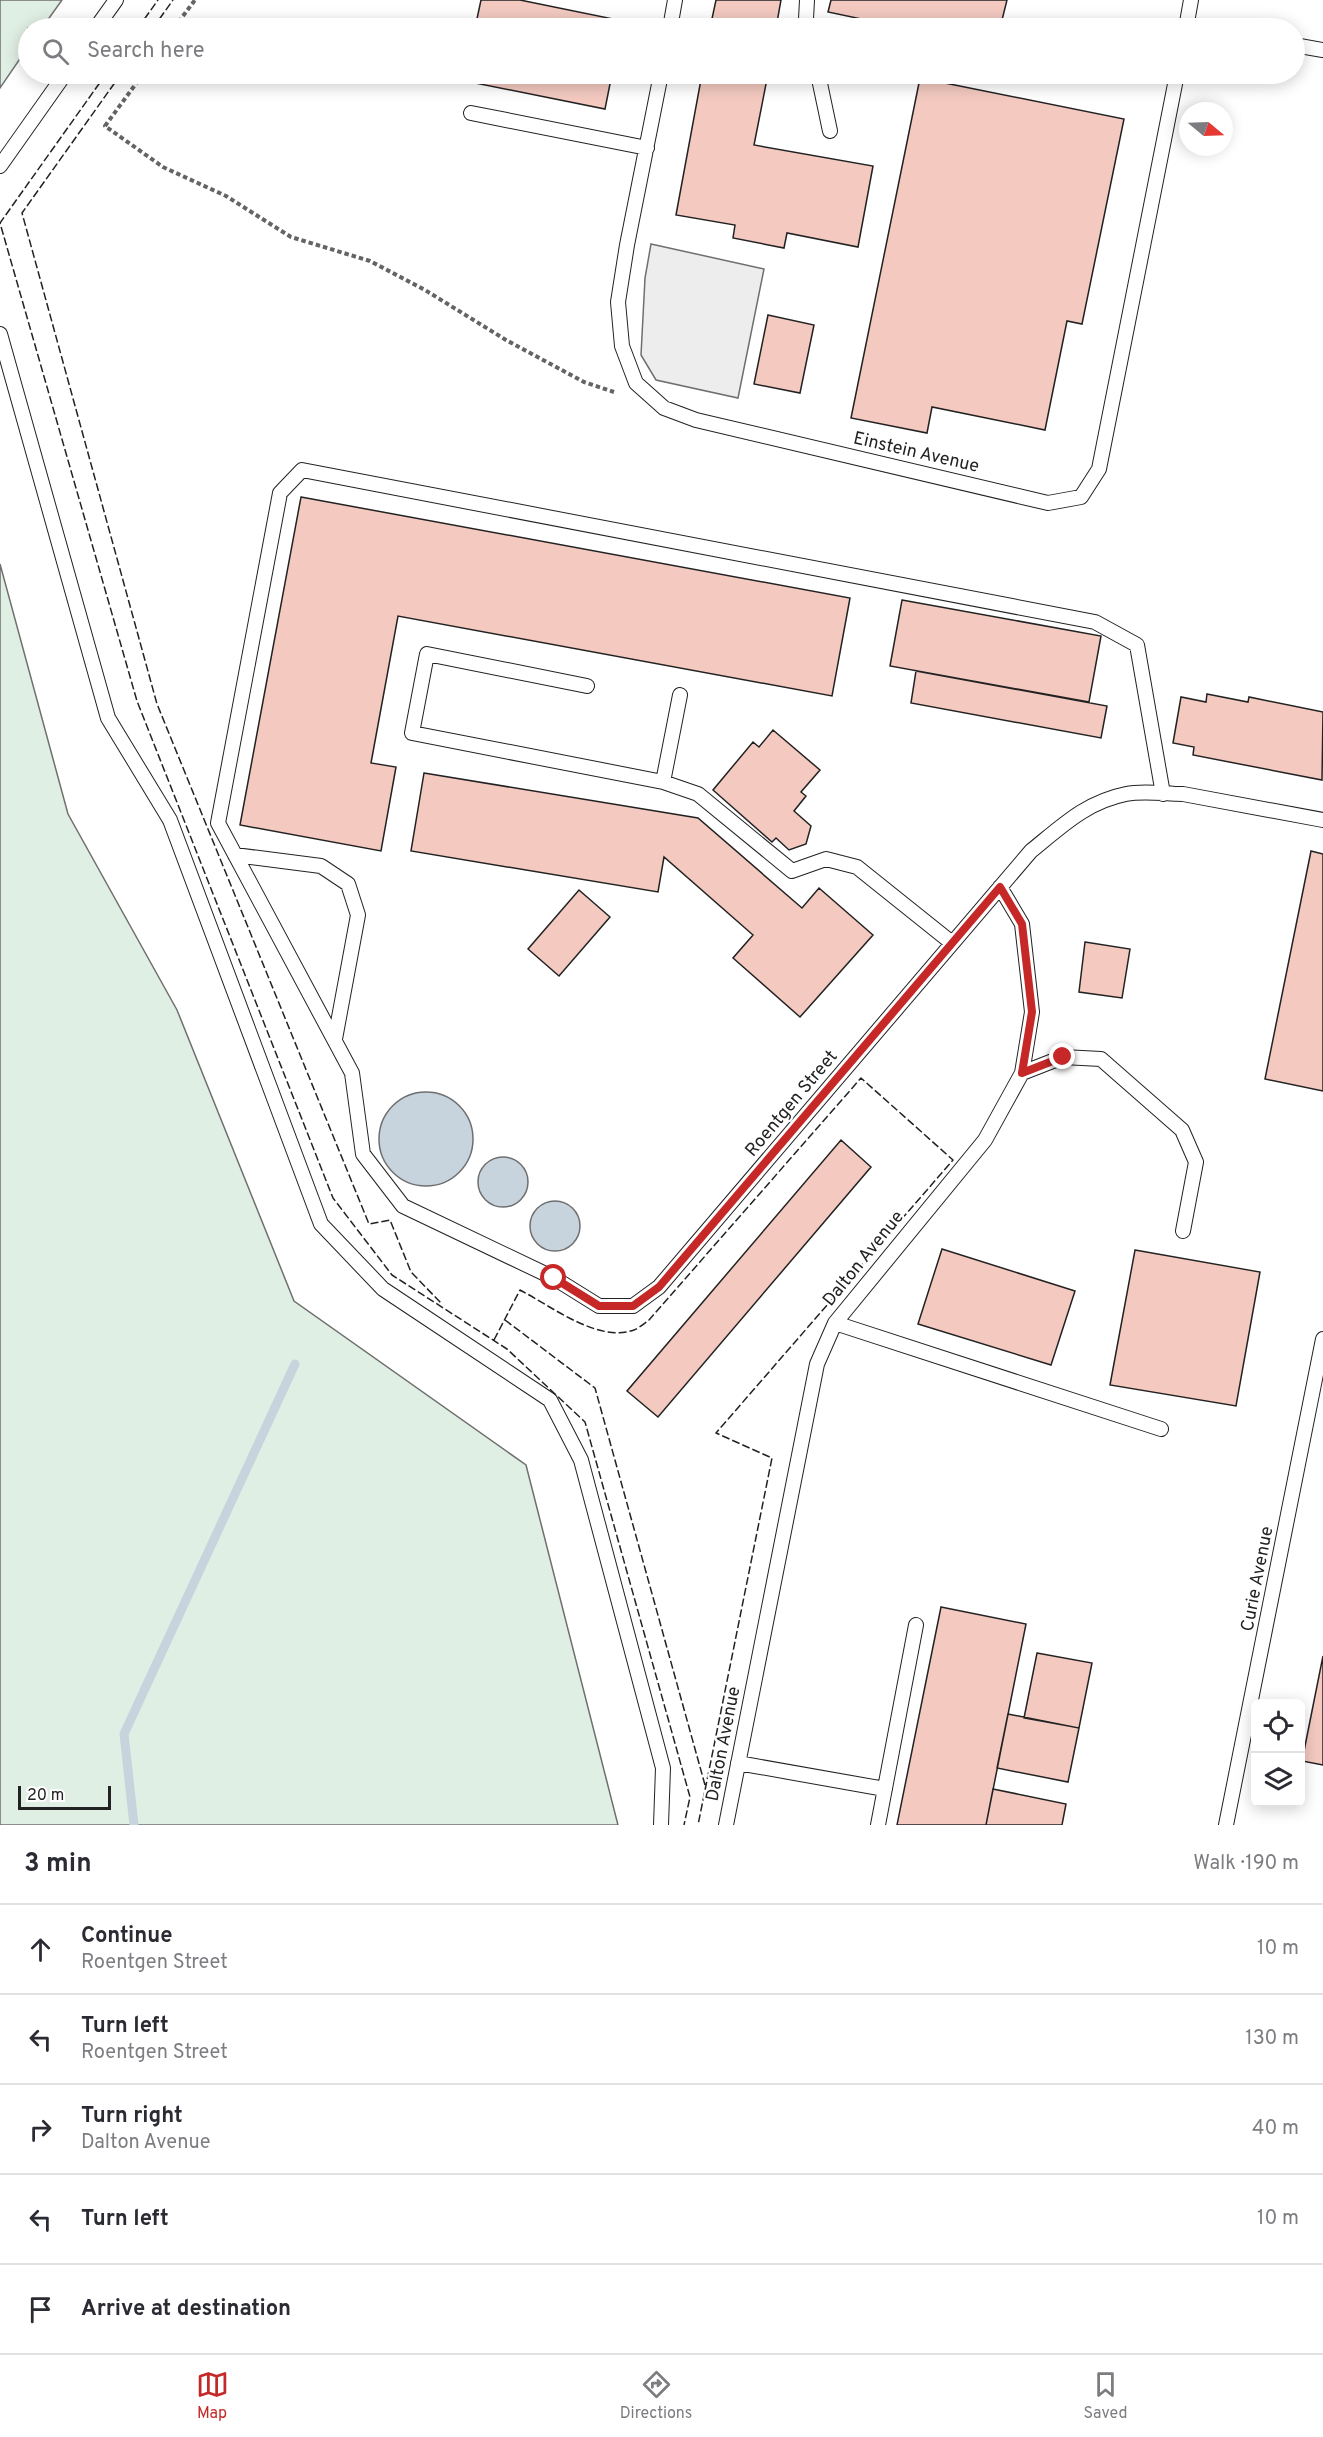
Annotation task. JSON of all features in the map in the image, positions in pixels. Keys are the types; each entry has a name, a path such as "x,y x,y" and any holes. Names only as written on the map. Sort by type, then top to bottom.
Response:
{"lane":[{"path":"103,18 116,0"},
{"path":"672,18 675,0"},
{"path":"807,0 808,18"},
{"path":"1188,18 1191,0"},
{"path":"1305,47 1323,50"},
{"path":"0,166 58,84"},
{"name":"Einstein Avenue","path":"659,84 618,302 622,346 636,383 664,408 696,420 1048,503 1081,497 1099,468 1175,84"},
{"path":"820,84 830,130"},
{"path":"471,113 647,148"},
{"path":"0,334 108,718 170,820 321,1224 383,1289 550,1400 581,1460 663,1768 661,1825"},
{"name":"Roentgen Street","path":"1162,794 1137,645 1095,622 302,470 280,493 218,823 352,1072 363,1154 403,1206 554,1278 599,1306 633,1306 659,1287 1031,851 1080,810 1127,794 1162,794 1183,794 1323,820"},
{"path":"587,686 427,654 412,733 663,782 698,794 792,871 826,859 857,867 952,944"},
{"path":"663,782 680,695"},
{"path":"235,855 321,866 348,884 358,915 335,1039"},
{"name":"Dalton Avenue","path":"726,1825 817,1364 835,1323 985,1140 1022,1073 1032,1012 1022,924 1000,887"},
{"path":"1022,1073 1063,1057 1101,1059 1182,1130 1196,1162 1183,1232"},
{"path":"835,1323 1161,1428"},
{"name":"Curie Avenue","path":"1226,1825 1323,1340"},
{"path":"878,1825 916,1625"},
{"path":"738,1763 885,1790"}],"path":[{"path":"182,18 195,0"},
{"path":"136,84 105,126 164,167 226,196 291,237 370,261 425,290 506,340 584,382 624,395"}],"green space":[{"path":"0,0 62,0 49,18 18,18 18,62 0,88"},
{"path":"0,564 68,814 177,1010 294,1301 526,1465 618,1825 0,1825"}],"shaded area":[{"path":"651,244 764,269 738,398 656,380 641,355 645,278"},
{"path":"426,1092 444,1096 459,1106 469,1121 473,1139 469,1157 459,1172 444,1182 426,1186 408,1182 393,1172 383,1157 379,1139 383,1121 393,1106 408,1096"},
{"path":"498,1157 508,1157 521,1164 528,1177 528,1187 521,1200 508,1207 498,1207 489,1203 482,1196 478,1187 478,1177 482,1168 489,1161"},
{"path":"550,1201 560,1201 573,1208 580,1221 580,1231 573,1244 560,1251 550,1251 541,1247 534,1240 530,1231 530,1221 534,1212 541,1205"}],"building":[{"path":"481,0 520,0 608,18 477,18"},
{"path":"716,0 781,0 778,18 712,18"},
{"path":"831,0 1007,0 1002,18 856,18 828,12"},
{"path":"480,84 610,84 605,109"},
{"path":"700,84 766,84 754,145 873,166 858,247 787,233 784,248 733,238 735,225 676,215"},
{"path":"919,84 950,84 1124,119 1082,324 1067,321 1045,430 932,407 927,433 851,418"},
{"path":"768,315 814,325 800,393 754,384"},
{"path":"301,497 850,598 832,696 398,616 371,763 396,767 381,851 240,825"},
{"path":"902,600 1101,636 1089,702 890,666"},
{"path":"916,671 1107,706 1101,738 911,703"},
{"path":"1207,694 1248,702 1249,697 1323,712 1322,780 1193,755 1194,747 1173,743 1181,697 1206,702"},
{"path":"773,730 820,770 801,792 806,796 794,811 811,826 806,844 789,850 776,838 772,842 713,790 753,742 759,747"},
{"path":"424,773 698,818 802,908 819,888 873,935 800,1017 733,958 753,935 664,857 658,892 411,851"},
{"path":"1311,851 1323,854 1323,1091 1265,1079"},
{"path":"579,890 610,917 559,976 528,949"},
{"path":"1085,942 1130,949 1122,998 1079,992"},
{"path":"841,1140 871,1167 658,1417 627,1391"},
{"path":"942,1249 1075,1291 1051,1365 918,1324"},
{"path":"1135,1250 1260,1272 1236,1406 1110,1385"},
{"path":"941,1607 1026,1624 986,1825 897,1825"},
{"path":"1037,1653 1092,1663 1079,1728 1024,1718"},
{"path":"1323,1656 1323,1765 1305,1762 1305,1746"},
{"path":"1008,1714 1079,1728 1068,1782 997,1768"},
{"path":"993,1789 1066,1804 1062,1825 986,1825"}],"waterway":[{"path":"134,1825 124,1734 295,1364"}],"fence":[{"path":"145,18 158,0"},
{"path":"160,18 173,0"},
{"path":"99,84 0,223 137,701 333,1198 392,1275 507,1349 585,1422 690,1797 684,1825"},
{"path":"114,84 22,213 157,704 369,1224 390,1220 411,1272 441,1303"},
{"path":"494,1340 520,1290 590,1327 620,1333 634,1330 642,1325 649,1320 861,1078 953,1160 716,1433 772,1458 698,1825"},
{"path":"505,1320 595,1388 705,1785"}],"route":[{"path":"554,1278 599,1306 633,1306 659,1287 1000,887 1022,924 1032,1012 1022,1073 1063,1057"}]}
